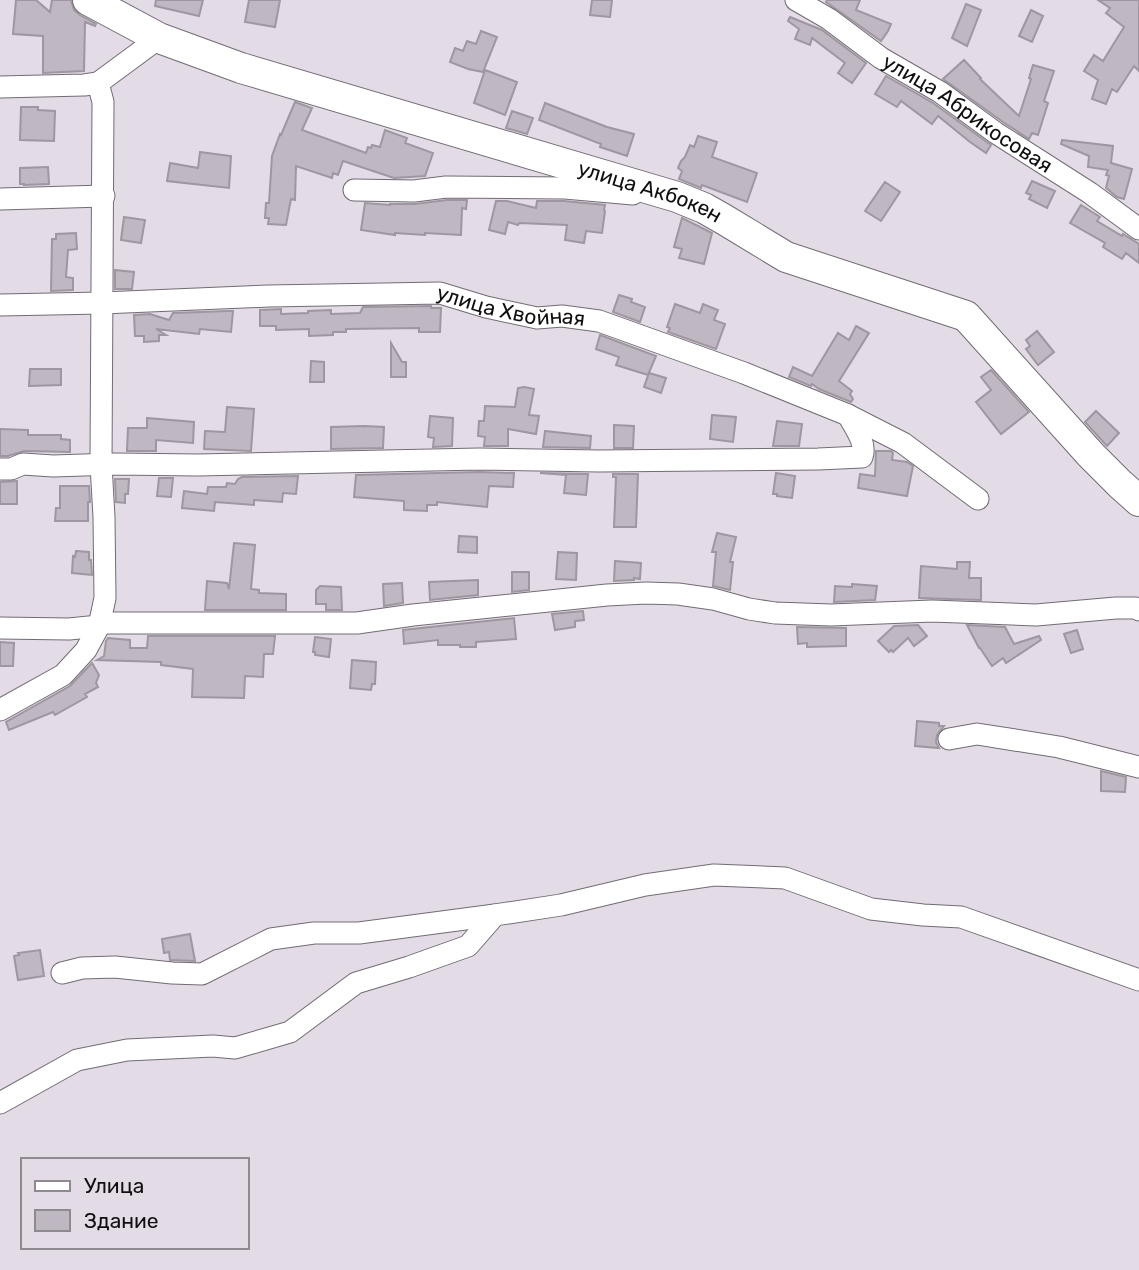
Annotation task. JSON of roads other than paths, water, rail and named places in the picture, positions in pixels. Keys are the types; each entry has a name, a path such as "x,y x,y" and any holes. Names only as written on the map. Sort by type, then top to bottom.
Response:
{"street":[{"name":"улица Акбокен","path":"88,0 159,38 241,68 677,197 704,208 786,257 966,316 1091,455 1139,501"},
{"name":"улица Абрикосовая","path":"796,0 829,19 881,58 940,92 1139,229"},
{"path":"0,88 98,83 159,38"},
{"path":"0,710 63,675 86,650 99,624 106,598 100,465 103,102 98,83"},
{"path":"354,190 414,191 446,187 565,188 677,197"},
{"path":"0,199 104,196"},
{"name":"улица Хвойная","path":"0,304 440,293 537,318 562,316 598,321 744,373 848,415 903,443 978,499"},
{"path":"0,469 11,469 23,464 198,465 479,459 599,461 862,457 865,450 862,440 848,415"},
{"path":"0,628 69,629 99,624 357,623 413,615 646,593 713,599 775,613 821,615 932,611 1036,615 1116,608 1139,610"},
{"path":"949,739 977,734 1059,747 1139,767"},
{"path":"62,973 82,968 115,967 202,974 271,939 314,933 359,933 495,915 561,905 645,885 714,875 785,878 871,909 961,917 1139,980"},
{"path":"0,1103 77,1060 127,1050 212,1046 235,1048 290,1032 356,983 468,946 495,915"}]}
